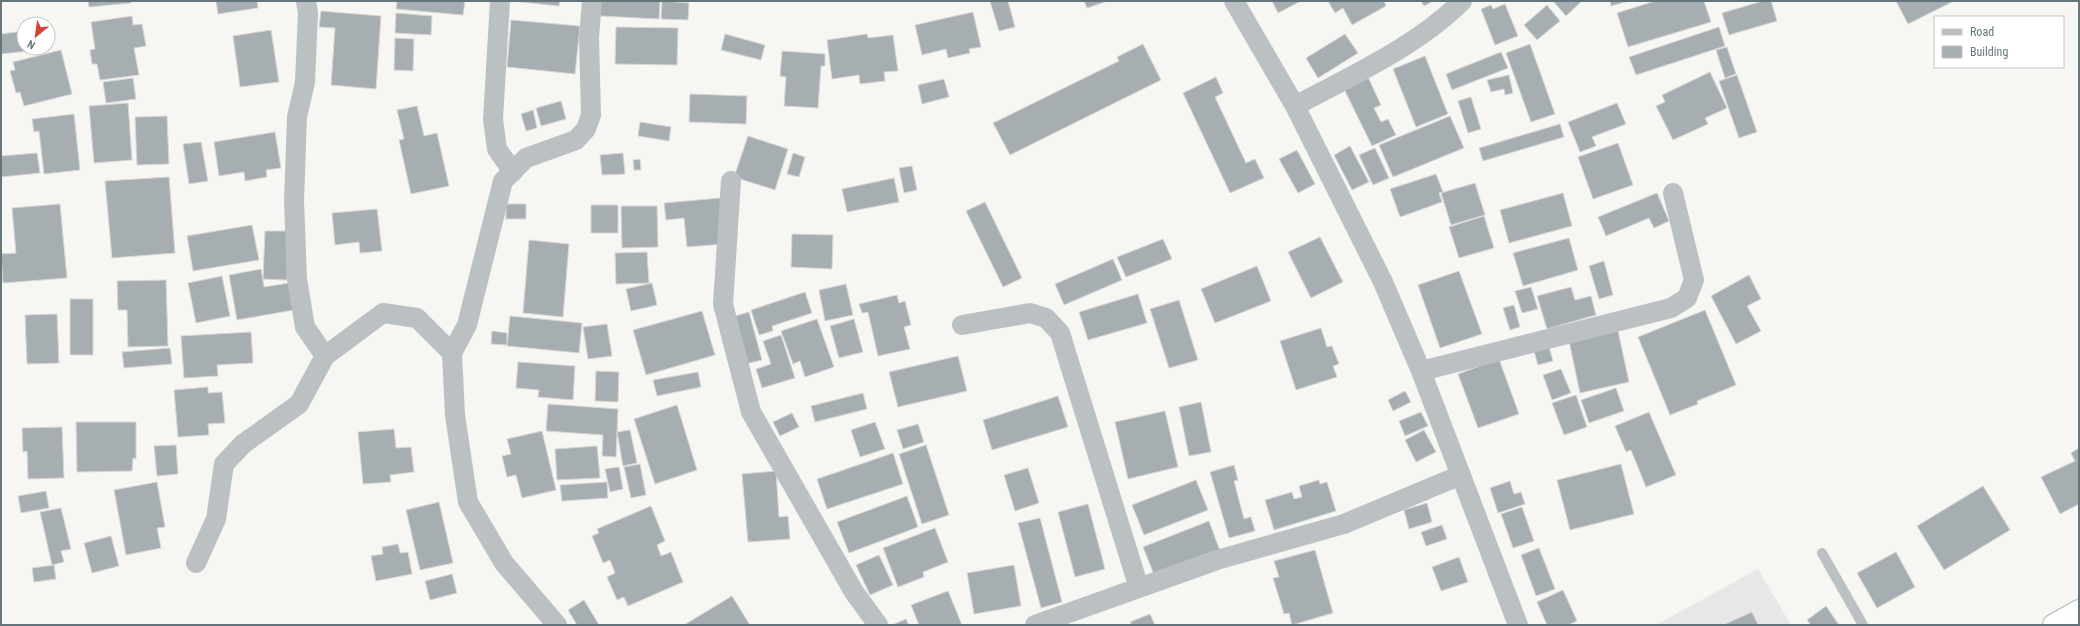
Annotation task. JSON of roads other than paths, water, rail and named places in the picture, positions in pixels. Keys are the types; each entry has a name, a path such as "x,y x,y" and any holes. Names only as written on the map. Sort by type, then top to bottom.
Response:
{"highway":[{"path":"2054,625 2079,611"}],"street":[{"path":"306,1 308,13 305,82 297,117 294,201 297,278 305,327 325,356"},
{"path":"500,1 493,119 497,149 512,172"},
{"path":"557,625 504,563 468,502 455,415 452,354 467,325 503,182 526,158 576,140 586,129 591,115 589,37 592,1"},
{"path":"1234,1 1295,106 1383,282 1421,371 1518,625"},
{"path":"1295,106 1410,42 1451,12 1462,1"},
{"path":"731,181 723,304 751,412 854,592 878,625"},
{"path":"1421,371 1671,308 1687,298 1694,280 1673,193"},
{"path":"196,563 216,519 224,464 243,444 300,404 325,356 383,313 417,318 452,354"},
{"path":"962,325 1030,313 1046,318 1060,333 1139,588"},
{"path":"1035,625 1217,560 1344,524 1461,475"}],"lane":[{"path":"1822,553 1863,625"}]}
